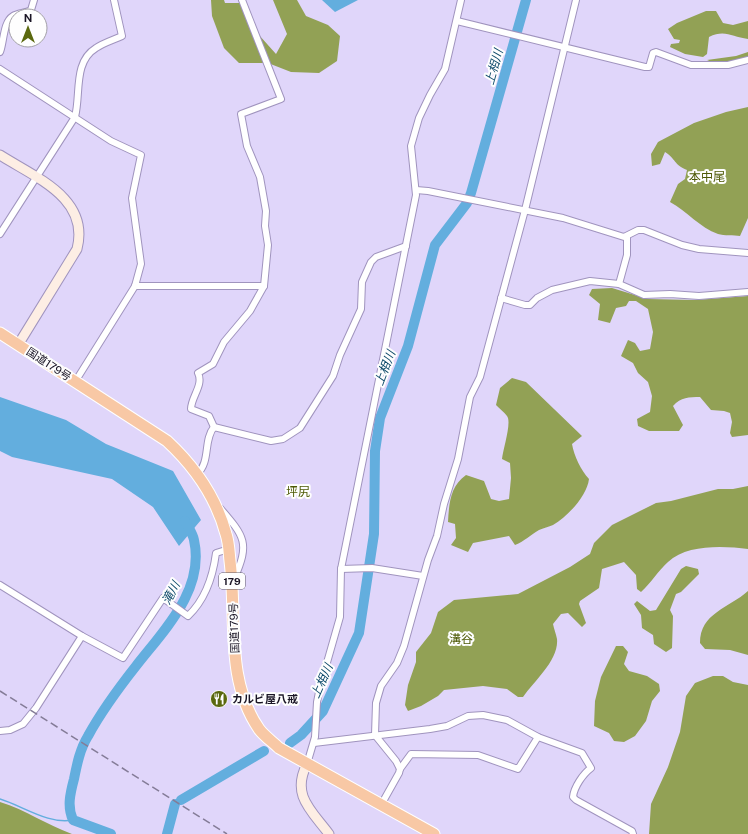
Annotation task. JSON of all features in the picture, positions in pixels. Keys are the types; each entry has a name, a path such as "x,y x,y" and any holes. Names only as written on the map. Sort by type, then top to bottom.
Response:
{"highway":[{"name":"国道179号","path":"0,333 167,441 197,474 215,502 227,535 233,582 234,656 239,684 249,712 260,731 279,748 434,834"}],"street":[{"path":"0,52 4,44 7,23 12,16 31,10 34,0"},
{"path":"0,234 75,117 78,104 79,75 83,60 95,48 122,36 114,0"},
{"path":"197,474 203,467 208,441 214,427 209,416 191,408 199,384 198,373 213,364 224,342 250,311 264,286 268,245 265,226 266,211 260,177 247,146 241,114 281,99 242,0"},
{"path":"329,834 304,801 300,791 300,780 314,743 320,687 340,617 341,569 416,190 411,146 416,127 430,95 445,69 461,0"},
{"path":"400,769 396,761 375,735 376,703 381,686 396,663 404,646 423,576 437,536 444,504 457,463 470,397 480,377 525,210 576,0"},
{"path":"457,21 645,67 649,67 653,53 656,52 691,65 728,65 748,60"},
{"path":"0,69 111,141 141,154 132,198 141,264 135,286 75,382"},
{"path":"0,155 60,194 72,207 79,223 80,239 78,249 18,345"},
{"path":"416,190 428,191 569,219 613,235 628,237"},
{"path":"619,284 627,255 628,237 633,232 644,230 682,245 700,249 748,253"},
{"path":"214,427 271,441 283,439 300,428 333,376 340,355 361,309 362,282 371,262 376,258 406,246"},
{"path":"502,298 525,305 530,305 536,298 552,290 590,281 619,284 635,292 650,295 670,294 699,296 748,292"},
{"path":"135,286 264,286"},
{"path":"215,502 232,522 242,538 245,551 233,582"},
{"path":"0,585 82,636 123,658 162,598 188,616 198,607 206,591 214,568 216,553 229,549"},
{"path":"341,569 369,568 423,576"},
{"path":"0,731 10,730 23,724 36,708 82,636"},
{"path":"314,743 437,728 468,716 483,715 517,724 538,737 584,755 591,768 586,772 576,788 573,797 632,830 633,834"},
{"path":"381,805 400,769 411,754 483,756 518,769 538,737"}],"green space":[{"path":"211,0 224,0 225,3 240,3 243,1 259,35 276,54 287,34 273,0 297,0 306,16 328,25 340,36 337,61 319,73 291,72 268,63 239,63 224,48 212,16"},
{"path":"706,11 716,11 723,23 733,25 748,21 748,39 728,34 720,34 709,37 707,54 703,57 685,54 670,47 671,44 679,43 680,40 674,39 668,29 677,23"},
{"path":"748,52 748,58 733,62 716,63 707,60 736,56"},
{"path":"748,107 748,218 740,236 720,235 705,228 670,202 678,184 685,179 687,170 677,164 665,152 660,164 652,166 651,154 658,142 694,123 726,112"},
{"path":"612,288 648,299 695,300 748,296 748,435 732,437 730,433 732,422 730,413 711,410 700,397 689,397 682,399 673,406 683,425 679,431 649,431 638,426 637,419 650,412 652,396 648,382 638,373 633,363 621,356 628,340 635,343 640,351 650,349 653,332 648,309 636,301 629,301 626,306 616,308 610,323 598,320 600,304 589,295 592,289"},
{"path":"512,378 526,382 582,436 572,444 578,463 589,479 581,499 565,516 553,525 539,530 515,545 509,536 473,543 468,552 451,545 456,538 455,524 448,522 451,496 457,484 466,475 484,481 491,499 499,501 509,499 511,478 510,463 502,459 508,430 508,419 496,405 500,388"},
{"path":"748,486 748,549 717,547 695,549 685,552 668,562 641,592 637,589 636,575 624,562 602,569 599,588 580,601 579,604 586,623 582,627 568,613 561,614 553,624 557,639 557,647 554,655 545,670 523,697 518,697 507,689 483,686 444,690 438,696 421,706 408,711 405,705 408,685 416,662 416,652 431,633 438,612 454,600 518,594 570,567 590,554 594,543 612,525 656,503 671,501 718,489 733,489"},
{"path":"686,566 698,569 699,574 681,592 676,594 670,610 673,616 672,648 666,652 654,644 653,635 642,628 641,615 634,604 637,601 650,611 656,610 681,569"},
{"path":"748,591 748,655 730,650 705,649 700,643 701,633 710,618"},
{"path":"616,646 623,646 628,652 624,664 629,671 647,676 659,684 660,691 652,701 646,721 635,736 624,742 614,741 609,733 594,726 595,701 601,677"},
{"path":"713,676 723,676 733,682 748,685 748,834 649,834 651,804 668,767 680,732 686,696 695,683"},
{"path":"0,802 19,809 72,834 0,834"}],"water":[{"path":"322,0 358,0 335,12"},
{"path":"0,397 66,420 106,444 173,471 201,520 179,546 153,507 112,479 12,457 0,451"}],"waterway":[{"name":"上相川","path":"290,743 301,735 323,711 359,633 374,534 375,451 380,418 408,346 435,245 467,203 471,193 526,0"},
{"name":"滝川","path":"111,834 73,820 70,810 71,790 81,751 98,718 170,623 188,592 194,576 196,558 192,533 185,521"},
{"name":"上相川","path":"181,800 264,751"},
{"path":"0,799 55,820 73,820"},
{"name":"上相川","path":"167,834 175,804"}],"railway":[{"path":"0,691 227,834"}],"place":[{"name":"カルビ屋八戒","path":"219,699"}],"district":[{"name":"本中尾","path":"707,177"},
{"name":"坪尻","path":"298,492"},
{"name":"溝谷","path":"461,639"}]}
